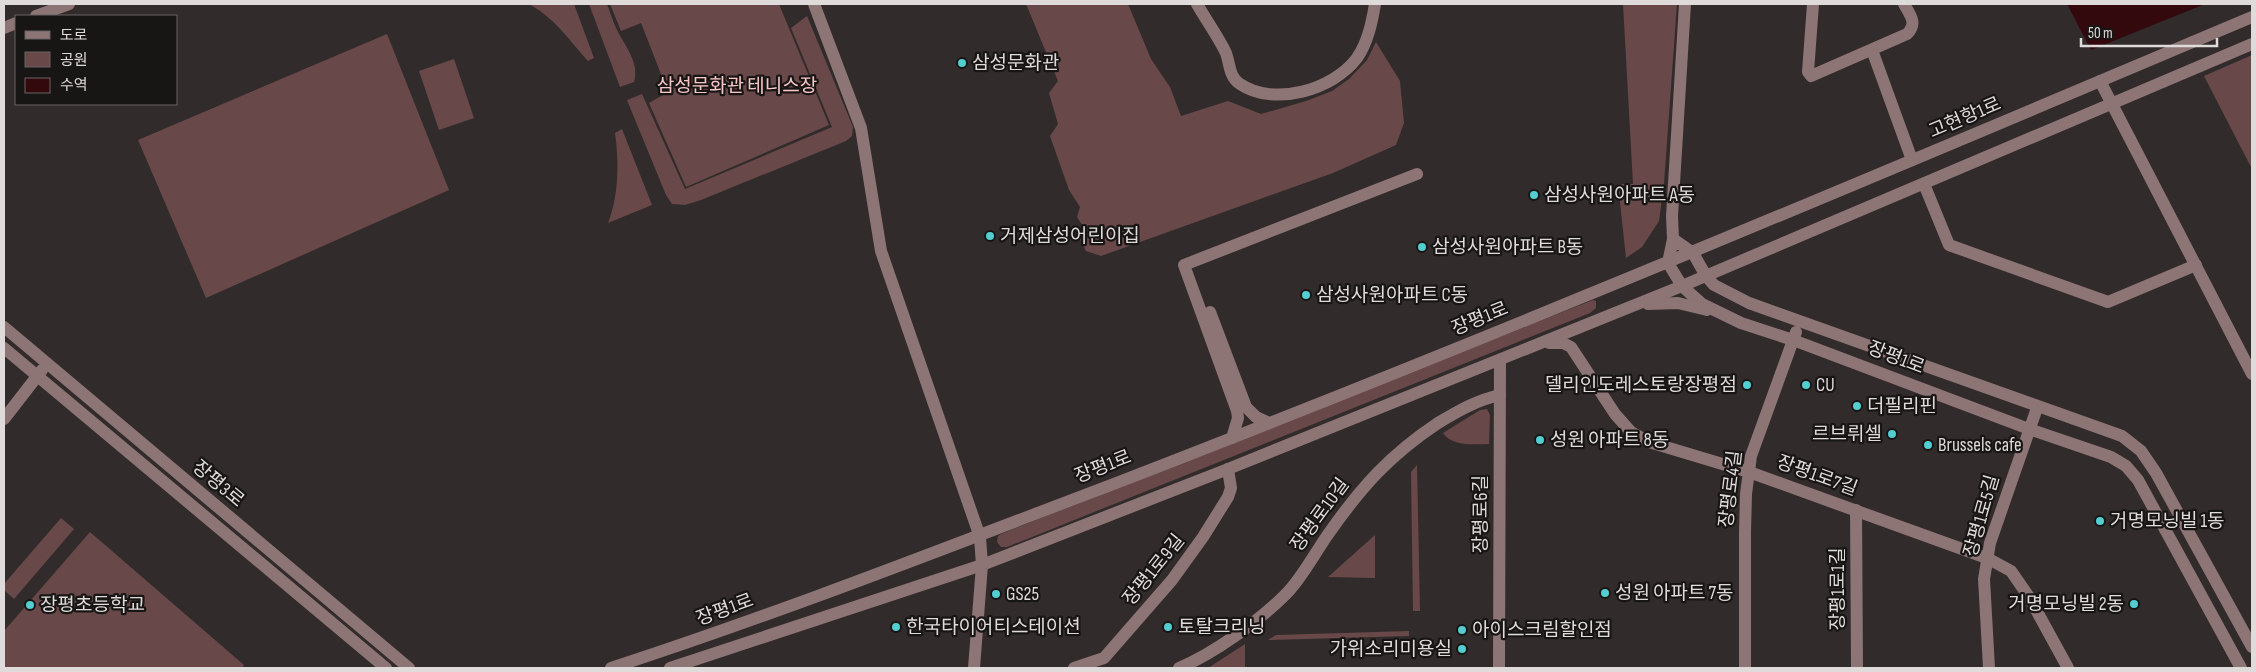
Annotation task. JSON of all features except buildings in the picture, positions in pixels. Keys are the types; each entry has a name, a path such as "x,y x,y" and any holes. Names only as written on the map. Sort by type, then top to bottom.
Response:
{"street":[{"path":"39,15 69,4"},
{"path":"814,4 860,128 881,251 980,537 982,565 974,668"},
{"path":"1197,4 1226,54 1230,72 1239,84 1263,93 1284,95 1305,92 1325,84 1357,58 1370,31 1375,4"},
{"path":"1668,263 1673,239 1672,216 1685,4"},
{"path":"1813,4 1809,75 1813,76 1910,31 1913,20 1904,4"},
{"name":"고현항1로","path":"1668,263 2252,17"},
{"path":"1706,276 2252,44"},
{"path":"1872,50 1912,160"},
{"path":"2100,82 2252,374"},
{"path":"1188,263 1417,174"},
{"path":"1924,184 1949,246 2108,302 2196,265"},
{"path":"1673,239 1693,253"},
{"name":"장평1로","path":"1693,253 1706,276 1714,285 1749,303 2037,408 2122,436 2140,451 2156,473 2252,647"},
{"path":"1188,263 1246,407 1256,417 1269,423"},
{"path":"1188,263 1237,411 1238,418 1232,438"},
{"name":"장평1로","path":"611,668 712,635 980,537 1668,263 1682,286 1702,304 1741,323 1793,340 2029,429 2111,457 2126,466 2138,480 2241,668"},
{"name":"장평1로","path":"670,668 982,565 1228,469 1706,276"},
{"path":"1636,305 1678,303 1718,312"},
{"name":"장평로4길","path":"1745,668 1744,532 1751,456 1800,322"},
{"name":"장평3로","path":"4,326 409,668"},
{"name":"장평1로7길","path":"1540,344 1560,342 1571,347 1615,414 1631,432 1649,442 1749,472 1856,510 1988,558 2011,571 2029,597 2068,668"},
{"name":"장평3로","path":"4,348 386,668"},
{"name":"장평로6길","path":"1499,668 1500,360"},
{"path":"4,419 47,364"},
{"name":"장평로10길","path":"1179,668 1238,633 1286,594 1359,492 1386,462 1417,437 1453,414 1484,398 1500,395"},
{"name":"장평1로5길","path":"1989,668 1984,579 1995,525 2037,408"},
{"name":"장평1로9길","path":"1074,668 1101,663 1172,580 1228,497 1231,488 1228,469"},
{"name":"장평1로1길","path":"1856,510 1857,668"}],"green space":[{"path":"529,4 574,4 594,58 588,61 547,16"},
{"path":"589,4 607,4 633,61 635,68 634,82 620,87"},
{"name":"삼성문화관 테니스장","path":"610,4 779,4 829,125 686,187 649,103 668,92 641,23 621,31"},
{"path":"1026,4 1128,4 1151,59 1170,87 1181,116 1228,101 1261,114 1306,101 1332,91 1349,79 1367,60 1376,42 1400,81 1404,123 1396,145 1333,173 1101,256 1086,251 1080,239 1083,226 1077,217 1080,207 1069,190 1050,136 1058,124 1049,93 1058,81"},
{"path":"1623,4 1677,4 1664,183 1659,221 1642,247 1626,258 1618,184 1633,184"},
{"path":"807,16 853,127 852,136 846,141 701,200 685,205 672,204 666,195 627,100 642,94 685,189 832,127 791,28"},
{"path":"387,34 449,190 206,298 138,140"},
{"path":"2252,55 2252,169 2204,76"},
{"path":"454,59 474,118 439,130 419,71"},
{"path":"622,129 652,205 608,223 612,213 617,178 615,133"},
{"path":"1593,300 1596,301 1596,308 1590,313 1007,547 1001,547 997,542 998,536 1001,534"},
{"path":"1487,409 1490,415 1489,444 1458,443 1452,441 1443,433 1480,410"},
{"path":"1417,465 1420,611 1413,611 1411,472"},
{"path":"61,518 74,529 14,599 4,590 4,584"},
{"path":"90,532 244,665 242,668 4,668 4,631"},
{"path":"1375,535 1375,578 1328,577"},
{"path":"1409,631 1409,636 1268,640 1276,635"},
{"path":"1245,644 1245,668 1208,668"}],"water":[{"path":"2067,4 2205,4 2091,50"}],"place":[{"name":"삼성문화관","path":"962,63"},
{"name":"삼성사원아파트 A동","path":"1534,195"},
{"name":"거제삼성어린이집","path":"990,236"},
{"name":"삼성사원아파트 B동","path":"1422,247"},
{"name":"삼성사원아파트 C동","path":"1306,295"},
{"name":"델리인도레스토랑장평점","path":"1747,385"},
{"name":"CU","path":"1806,385"},
{"name":"더필리핀","path":"1857,406"},
{"name":"르브뤼셀","path":"1892,434"},
{"name":"성원 아파트 8동","path":"1540,440"},
{"name":"Brussels cafe","path":"1928,445"},
{"name":"거명모닝빌 1동","path":"2100,521"},
{"name":"성원 아파트 7동","path":"1605,593"},
{"name":"GS25","path":"996,594"},
{"name":"거명모닝빌 2동","path":"2134,604"},
{"name":"장평초등학교","path":"30,605"},
{"name":"한국타이어티스테이션","path":"896,627"},
{"name":"토탈크리닝","path":"1168,627"},
{"name":"아이스크림할인점","path":"1462,630"},
{"name":"가위소리미용실","path":"1462,649"}]}
